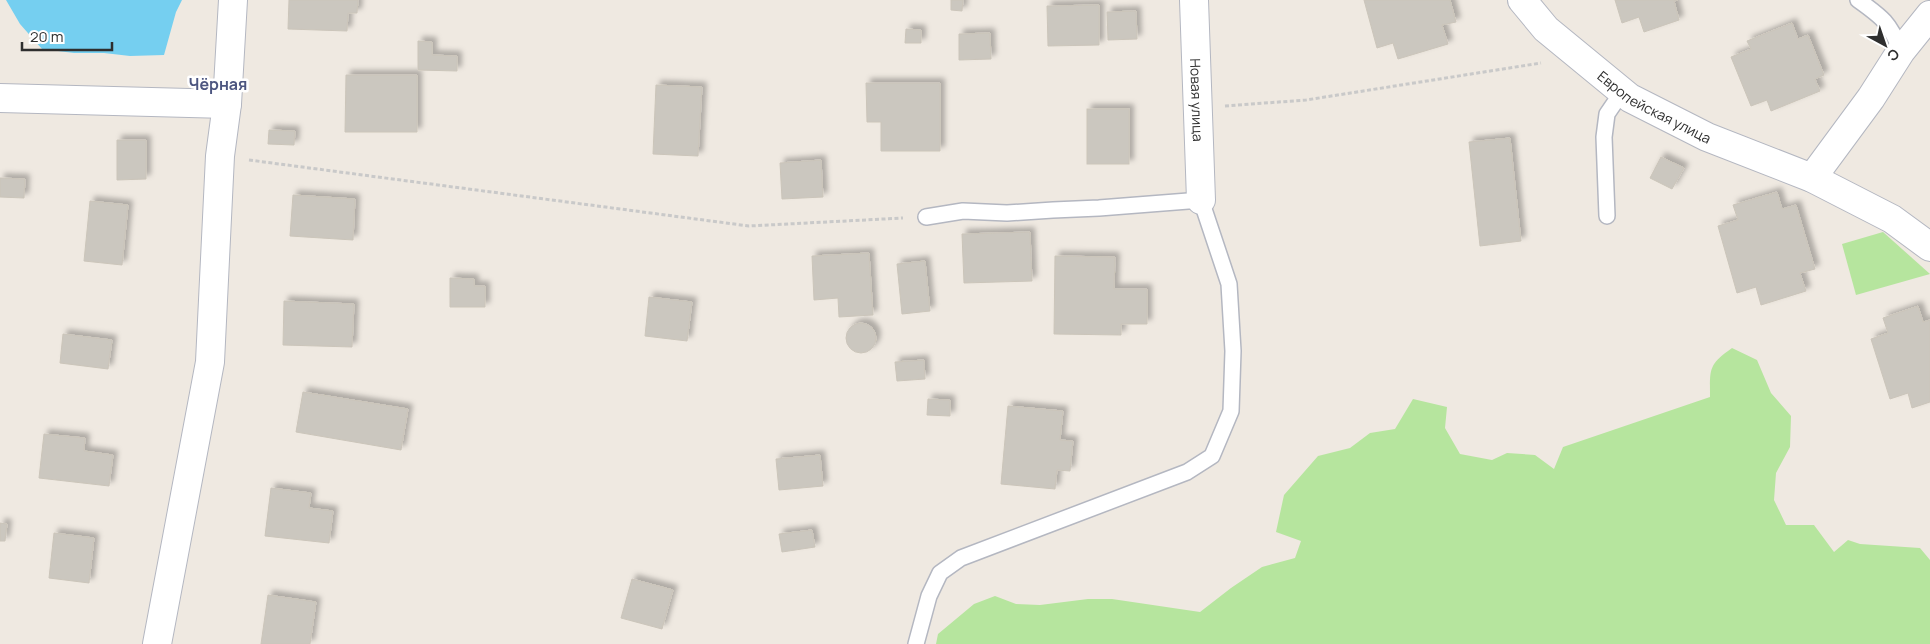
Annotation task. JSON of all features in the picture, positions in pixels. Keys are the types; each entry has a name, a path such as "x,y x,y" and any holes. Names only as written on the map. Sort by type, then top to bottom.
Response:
{"street":[{"path":"157,644 210,362 220,156 227,104 233,0"},
{"name":"Новая улица","path":"1194,0 1201,200"},
{"name":"Европейская улица","path":"1522,0 1546,29 1630,98 1707,137 1812,178 1892,219 1930,248"},
{"path":"1812,178 1871,98 1902,51 1930,15"},
{"path":"0,98 227,104"}],"lane":[{"path":"1858,0 1881,16 1895,35 1902,51"},
{"path":"1607,216 1604,137 1607,114 1622,92"},
{"path":"916,644 929,596 940,573 961,558 1187,472 1212,456 1231,411 1233,350 1229,284 1201,200 1007,213 963,211 926,217"}],"path":[{"path":"1198,109 1306,100 1578,57"},
{"path":"220,156 749,226 926,217"}],"green space":[{"path":"1883,232 1930,274 1856,295 1842,244"},
{"path":"1732,348 1757,360 1771,393 1791,416 1790,447 1776,473 1774,500 1786,525 1814,525 1834,552 1848,540 1860,544 1920,548 1930,560 1930,644 936,644 938,634 974,604 995,596 1016,604 1040,605 1088,599 1112,599 1200,612 1262,567 1295,558 1301,541 1276,532 1284,495 1318,456 1350,448 1370,433 1395,429 1413,399 1447,407 1445,428 1460,454 1492,460 1507,453 1535,455 1554,469 1563,447 1710,397 1712,368 1718,359"}],"water":[{"path":"6,0 182,0 176,12 164,55 130,56 42,49 20,24"}],"building":[{"path":"289,0 358,0 357,13 348,13 347,31 288,29"},
{"path":"951,0 963,0 962,11 951,10"},
{"path":"1364,0 1450,0 1456,22 1442,25 1448,44 1398,59 1393,43 1377,48"},
{"path":"1615,0 1678,0 1674,1 1679,20 1644,32 1639,17 1622,23"},
{"path":"1099,5 1099,45 1048,46 1047,6"},
{"path":"1136,11 1137,39 1108,40 1107,12"},
{"path":"1792,23 1798,39 1808,35 1824,75 1815,79 1820,91 1771,111 1767,100 1751,106 1731,57 1751,49 1747,41"},
{"path":"906,29 921,30 921,43 905,43"},
{"path":"990,33 991,59 959,60 959,34"},
{"path":"418,41 432,42 432,55 457,56 457,71 418,70"},
{"path":"346,75 417,75 417,132 345,132"},
{"path":"866,83 940,83 940,151 881,151 881,122 867,122"},
{"path":"656,85 702,87 698,156 653,154"},
{"path":"1087,109 1129,109 1129,164 1087,164"},
{"path":"269,130 295,131 294,145 268,144"},
{"path":"1510,138 1521,241 1480,246 1469,142"},
{"path":"117,140 146,140 146,179 117,180"},
{"path":"1661,157 1684,168 1672,189 1650,178"},
{"path":"821,160 823,197 782,199 780,163"},
{"path":"0,178 25,179 24,198 0,197"},
{"path":"1777,192 1782,209 1796,205 1815,269 1800,273 1806,291 1761,305 1756,287 1737,293 1718,226 1738,220 1733,205"},
{"path":"293,195 355,199 353,240 290,236"},
{"path":"90,201 128,205 122,265 84,261"},
{"path":"1030,232 1032,281 964,283 962,234"},
{"path":"869,253 873,315 839,317 838,298 814,300 812,256"},
{"path":"1055,256 1115,257 1114,289 1147,289 1147,324 1121,324 1121,335 1054,334"},
{"path":"925,261 930,311 902,314 897,264"},
{"path":"450,278 474,279 474,286 485,286 485,307 450,307"},
{"path":"649,297 692,302 687,341 645,336"},
{"path":"284,301 354,304 352,347 283,345"},
{"path":"1918,306 1923,322 1930,320 1930,402 1912,408 1908,393 1890,399 1871,339 1888,333 1883,318"},
{"path":"861,323 872,327 876,338 872,349 861,353 850,349 846,338 850,327"},
{"path":"63,334 112,340 108,369 60,363"},
{"path":"924,360 925,379 897,381 895,362"},
{"path":"303,392 408,409 401,450 296,432"},
{"path":"928,399 950,400 950,416 927,415"},
{"path":"1008,406 1063,411 1060,440 1073,441 1070,471 1057,470 1055,489 1001,484"},
{"path":"44,434 85,438 84,451 113,455 109,486 39,478"},
{"path":"820,455 823,486 779,490 776,459"},
{"path":"271,488 311,493 309,508 333,511 329,543 265,536"},
{"path":"0,523 7,524 5,541 0,541"},
{"path":"812,530 815,547 782,552 779,534"},
{"path":"54,533 94,538 89,583 49,578"},
{"path":"632,579 673,590 662,629 621,618"},
{"path":"268,595 316,602 310,644 261,644"}],"district":[{"name":"Чёрная","path":"218,84"}]}
